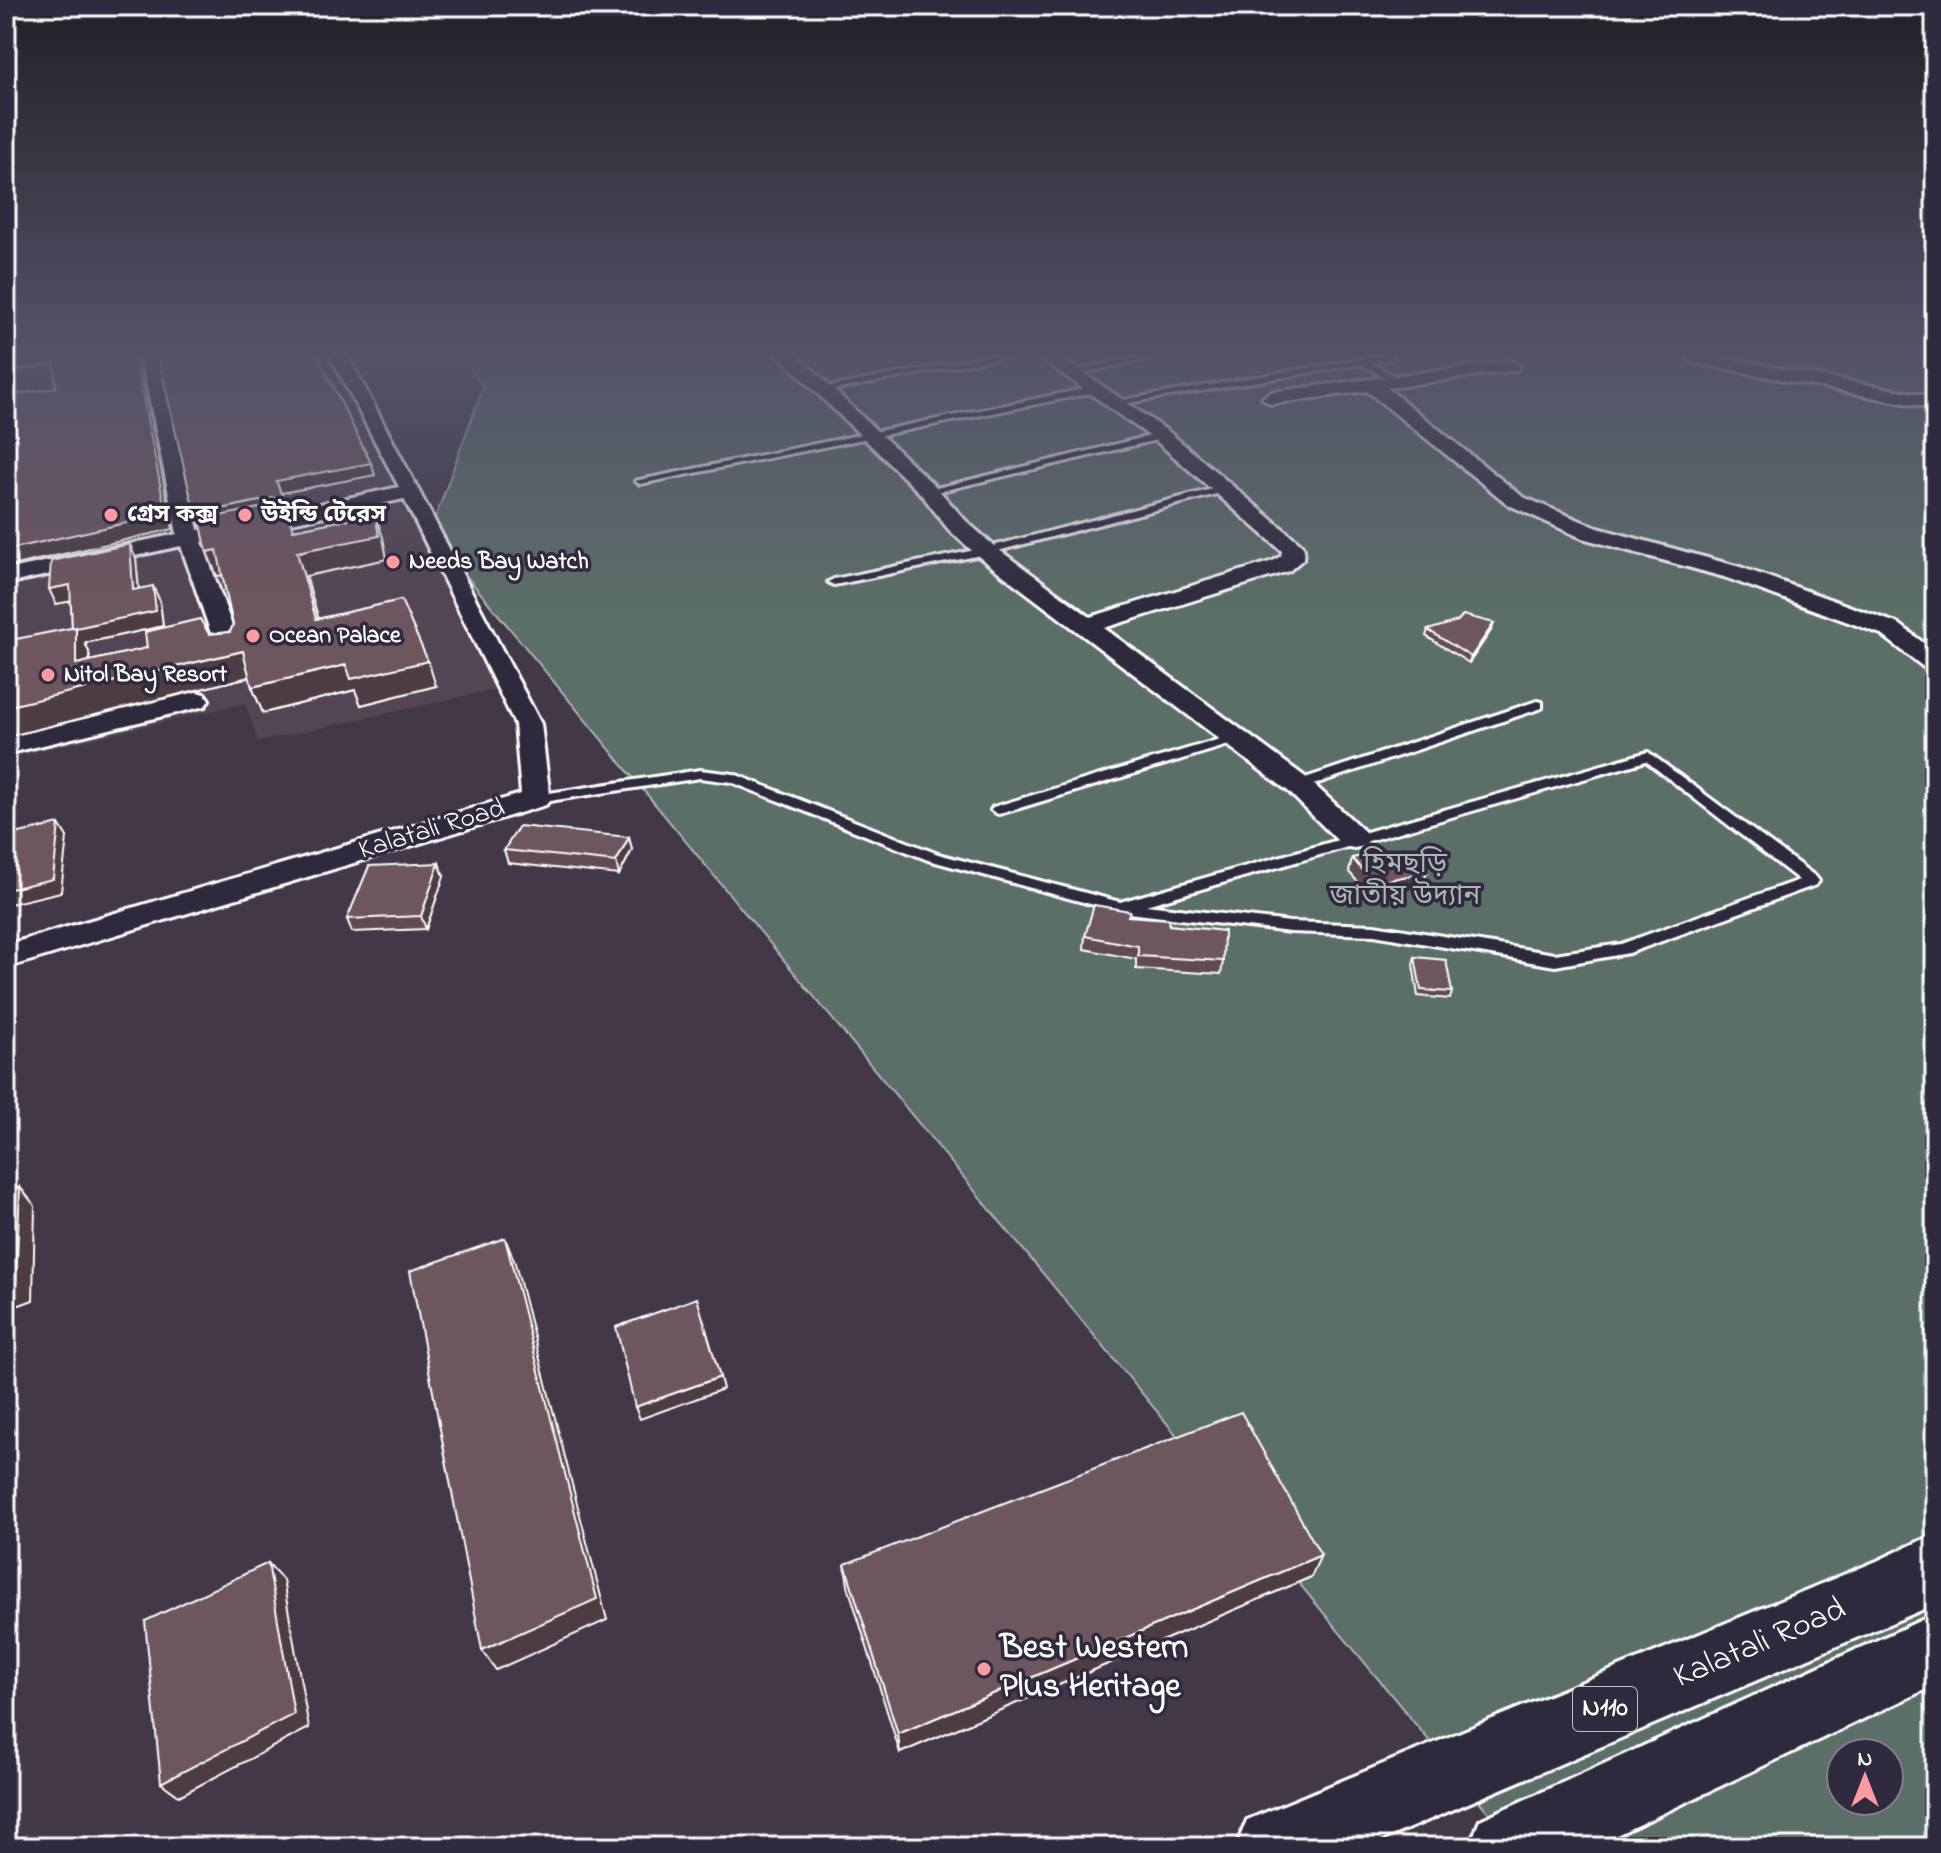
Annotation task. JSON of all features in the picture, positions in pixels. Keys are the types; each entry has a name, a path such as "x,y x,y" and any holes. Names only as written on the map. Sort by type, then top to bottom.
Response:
{"highway":[{"name":"Kalatali Road","path":"1274,1847 1900,1585 1935,1567"},
{"path":"1507,1847 1935,1649"}],"street":[{"path":"168,438 189,537 229,651"},
{"name":"Kalatali Road","path":"6,957 536,799 528,724 383,438"},
{"path":"876,438 929,491 957,525 986,551 1298,785 1354,839"},
{"path":"1086,626 1281,566 1292,559 1293,549 1165,438"},
{"path":"1438,438 1516,501 1590,533 1732,572 1890,629 1935,664"},
{"path":"6,577 411,491"},
{"path":"6,746 196,700"}],"lane":[{"path":"640,481 849,438"},
{"path":"929,491 1152,438"},
{"path":"834,582 986,551 1224,489"},
{"path":"1298,785 1537,705"},
{"path":"998,810 1237,738"},
{"path":"536,799 700,774 734,778 933,857 1120,907 1290,927 1374,930 1555,960 1623,949 1811,881 1648,756 1120,907"}],"shaded area":[{"path":"6,438 386,438 510,686 258,742 245,703 6,759"}],"green space":[{"name":"হিমছড়ি জাতীয় উদ্যান","path":"464,438 1935,438 1935,1847 1517,1847 430,532"}],"building":[{"path":"6,438 151,438 166,514 6,550"},
{"path":"177,438 359,438 371,463 276,481 282,496 198,514 194,511"},
{"path":"284,503 293,530 375,514 379,536 297,552 316,619 401,600 428,661 351,679 346,665 252,687 243,651 6,707 6,641 76,627 76,664 147,648 145,632 200,619 209,634 230,632 233,625 217,550 207,552 200,520"},
{"path":"130,544 133,590 153,586 156,611 72,628 70,585 49,589 51,561"},
{"path":"1463,615 1494,623 1471,657 1428,630 1458,621"},
{"path":"59,824 53,879 6,890 6,836"},
{"path":"519,826 629,837 616,862 504,850"},
{"path":"1400,848 1427,872 1373,883 1352,858"},
{"path":"439,863 421,916 347,919 369,866"},
{"path":"1094,905 1130,911 1128,916 1169,919 1169,925 1224,931 1223,961 1138,956 1138,946 1085,936"},
{"path":"1415,957 1446,960 1452,992 1421,990"},
{"path":"20,1187 16,1281 6,1285 6,1191"},
{"path":"505,1238 597,1599 482,1650 410,1271"},
{"path":"697,1298 720,1377 635,1407 616,1327"},
{"name":"Best Western Plus Heritage","path":"1241,1412 1321,1555 898,1734 845,1564"},
{"path":"268,1563 294,1714 161,1783 145,1621"}],"place":[{"name":"গ্রেস কক্স","path":"111,515"},
{"name":"উইন্ডি টেরেস","path":"245,515"},
{"name":"Needs Bay Watch","path":"393,562"},
{"name":"Ocean Palace","path":"253,636"},
{"name":"Nitol Bay Resort","path":"48,675"},
{"name":"Best Western Plus Heritage","path":"984,1669"}]}
